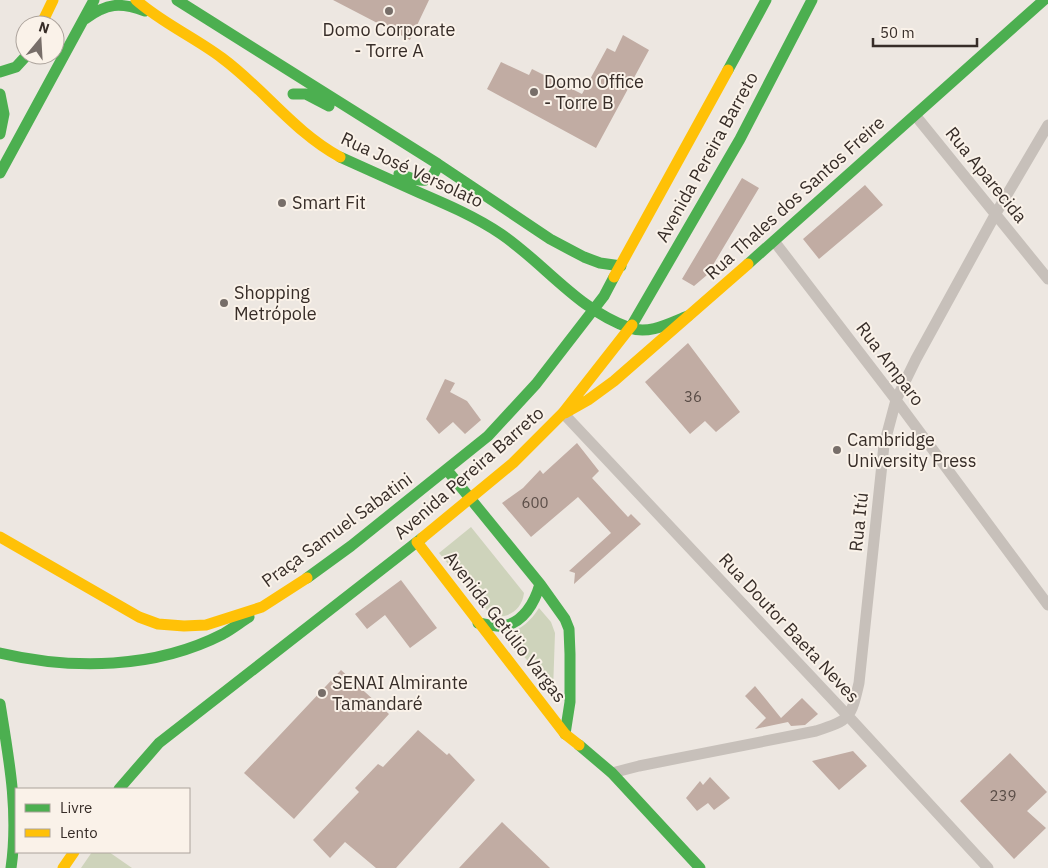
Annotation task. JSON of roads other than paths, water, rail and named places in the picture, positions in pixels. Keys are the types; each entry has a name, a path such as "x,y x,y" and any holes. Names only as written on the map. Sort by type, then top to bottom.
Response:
{"main road":[{"path":"46,15 53,0"},
{"path":"0,173 94,0"},
{"name":"Rua José Versolato","path":"136,0 221,58 320,145 483,223 526,253 576,299 594,310 630,328 647,330 688,316"},
{"name":"Rua José Versolato","path":"177,0 438,164 567,249 600,263 621,266"},
{"name":"Avenida Pereira Barreto","path":"447,470 488,436 513,411 559,357 604,296 766,0"},
{"name":"Avenida Pereira Barreto","path":"120,788 138,765 165,737 418,542 513,463 563,413 630,328 740,139 812,0"},
{"name":"Rua Thales dos Santos Freire","path":"563,413 588,400 614,381 1044,0"},
{"path":"82,21 102,7 118,4 136,7 156,15"},
{"path":"0,72 17,65"},
{"path":"282,113 302,78"},
{"path":"0,94 4,114 0,134"},
{"path":"294,94 306,94 358,120 374,124"},
{"path":"359,165 378,166 426,181 432,178 438,164"},
{"name":"Avenida Getúlio Vargas","path":"447,470 472,498 540,584 560,612 569,629 570,702 565,734"},
{"name":"Praça Samuel Sabatini","path":"0,536 139,617 158,624 206,625 262,607 306,580 447,470"},
{"name":"Avenida Getúlio Vargas","path":"418,542 478,623 565,734 612,773 700,868"},
{"path":"478,623 502,626 518,619 531,607 538,594 540,584"},
{"path":"0,653 51,664 112,664 167,654 220,636 243,622 262,607"},
{"path":"0,704 15,802"},
{"path":"11,868 15,834"},
{"path":"63,868 73,853"}],"street":[{"name":"Rua Aparecida","path":"915,115 1048,279"},
{"name":"Rua Itú","path":"848,717 859,683 884,445 896,400 916,358 995,215 1048,125"},
{"name":"Rua Amparo","path":"774,241 896,400 1048,605"},
{"name":"Rua Doutor Baeta Neves","path":"563,413 988,868"},
{"path":"612,773 816,731 843,721 848,717"}],"place":[{"name":"Domo Corporate - Torre A","path":"389,11"},
{"name":"Domo Office - Torre B","path":"534,92"},
{"name":"Smart Fit","path":"282,203"},
{"name":"Shopping Metrópole","path":"224,303"},
{"name":"Cambridge University Press","path":"837,450"},
{"name":"SENAI Almirante Tamandaré","path":"322,693"}]}
